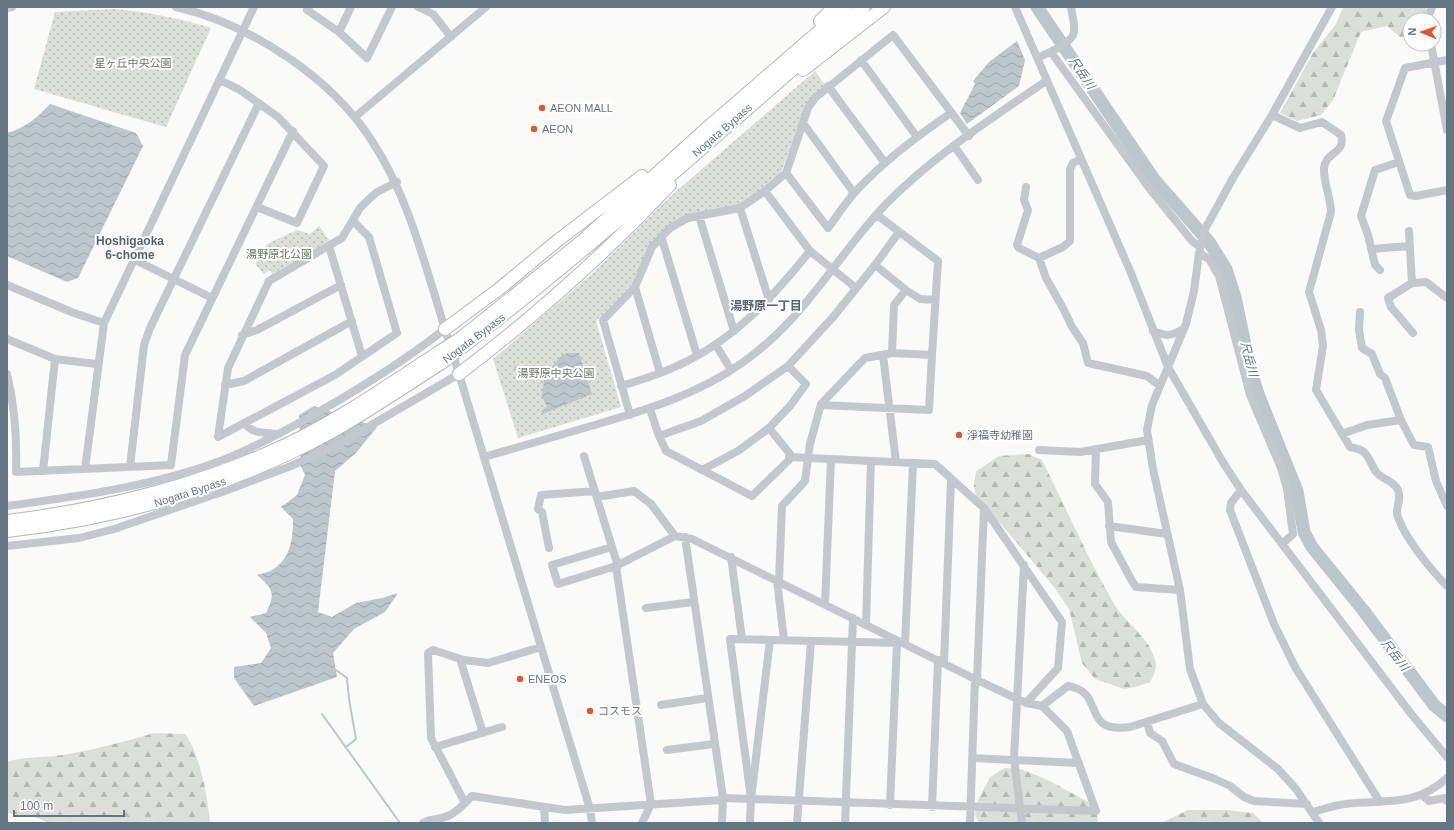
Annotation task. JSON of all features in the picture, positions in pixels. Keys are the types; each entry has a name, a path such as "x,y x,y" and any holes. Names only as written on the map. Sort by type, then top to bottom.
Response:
{"highway":[{"path":"735,104 775,62 834,7"},
{"name":"Nogata Bypass","path":"7,521 82,521 177,498 229,480 273,461 334,431 376,406 441,357 535,292 599,238 712,131 735,104 847,7"},
{"name":"Nogata Bypass","path":"712,131 757,100 864,7"},
{"path":"757,100 794,77 884,7"},
{"path":"445,329 499,289 557,241 712,131"},
{"path":"459,374 544,307 586,268 659,196 712,131"},
{"name":"Nogata Bypass","path":"7,531 38,522"}],"street":[{"path":"7,8 12,7"},
{"path":"176,7 243,30 274,47 326,87 355,117 372,140 397,182 416,232 590,809 592,823"},
{"path":"85,469 104,323 133,259 254,7"},
{"path":"309,7 307,10 339,32 367,58 392,7"},
{"path":"339,32 351,7"},
{"path":"418,7 434,10 452,37"},
{"path":"355,117 486,7"},
{"path":"1015,7 1046,81 1131,272 1168,367 1224,464 1241,490 1412,715 1447,757"},
{"path":"1037,58 1051,52 1073,35 1075,30 1071,7"},
{"path":"1319,823 1296,789 1278,769 1219,723 1203,704 1190,669 1180,590 1148,440 1149,421 1160,386 1184,329 1194,291 1200,249 1205,229 1233,178 1272,115 1332,7"},
{"path":"630,414 603,320 635,287 652,247 678,222 699,216 740,208 765,191 786,173 808,108 815,98 828,86 893,35 969,136"},
{"path":"1051,52 1149,188 1192,241 1209,259 1219,276 1250,394 1281,468 1285,482 1293,534 1282,544"},
{"path":"1432,52 1447,130"},
{"path":"861,60 917,137"},
{"path":"1447,60 1405,68 1386,121 1410,195 1416,196 1447,190"},
{"path":"220,80 240,90 278,117 293,131 324,166 297,223 257,207"},
{"path":"484,457 650,409 690,393 731,370 774,338 809,301 877,215 918,174 1046,81"},
{"path":"828,86 884,163"},
{"path":"130,467 144,346 150,328 259,103"},
{"path":"786,173 828,228 854,193 884,163 951,113"},
{"path":"1272,115 1300,128 1322,122 1341,135 1343,142 1341,147 1328,158 1324,169 1331,212 1309,292 1321,330 1322,346 1316,390 1350,447 1360,449 1366,454 1378,473 1393,483 1398,491 1400,502 1397,512 1400,521 1426,565 1447,586"},
{"path":"803,123 854,193"},
{"path":"7,374 17,446 16,472 171,465 185,355 293,131"},
{"path":"955,147 978,180"},
{"path":"1039,258 1063,247 1070,241 1070,169 1073,163 1081,159"},
{"path":"1380,270 1375,265 1361,216 1375,170 1399,162"},
{"path":"354,222 368,237 397,333 335,375 218,437 228,368 268,281 342,238 354,222 360,208 377,192 397,182"},
{"path":"1026,187 1024,200 1028,210 1017,245 1019,248 1039,258 1046,278 1072,327 1083,343 1088,363 1147,376 1160,386"},
{"path":"765,191 810,251 856,288"},
{"path":"740,208 769,300"},
{"path":"821,405 929,410 938,261 877,215"},
{"path":"699,216 734,331"},
{"path":"1409,231 1412,284"},
{"path":"659,436 701,421 745,396 788,366 816,337 875,265 899,232"},
{"path":"662,236 697,356"},
{"path":"329,246 362,356"},
{"path":"1371,249 1410,246"},
{"path":"621,386 660,373 697,356 716,345 769,300 810,251"},
{"path":"133,259 212,298"},
{"path":"875,265 906,290 920,299 935,300"},
{"path":"1414,333 1391,307 1388,298 1412,284 1426,282 1447,298"},
{"path":"7,284 74,313 104,323"},
{"path":"242,335 257,330 341,285"},
{"path":"635,287 660,373"},
{"path":"892,353 894,305 906,290"},
{"path":"1360,312 1359,330 1362,348 1372,354 1380,374 1385,378 1401,420 1414,446 1428,447 1436,481 1447,506"},
{"path":"225,384 244,381 352,321"},
{"path":"7,506 118,490 175,476 224,460 279,434 358,389 445,329"},
{"path":"1153,331 1166,336 1175,335 1184,329"},
{"path":"7,339 55,359 98,364"},
{"path":"716,345 731,370"},
{"path":"784,640 778,580 782,506 805,481 807,458 821,405 865,358 892,353 932,355"},
{"path":"883,355 896,462"},
{"path":"43,471 55,359"},
{"path":"702,470 744,447 769,428 790,406 806,384 788,366"},
{"path":"7,546 79,538 114,529 222,492 291,466 337,445 459,374"},
{"path":"650,409 659,436 666,451 752,496 789,460 790,454 769,428"},
{"path":"1342,434 1367,425 1401,420"},
{"path":"245,423 249,429 254,432 279,434"},
{"path":"1039,450 1080,452 1148,440"},
{"path":"1096,449 1095,484 1108,502 1109,526 1114,550 1136,587 1180,590"},
{"path":"584,456 617,566 651,804 642,823"},
{"path":"789,457 935,464 951,480 984,508 1062,622 1058,668 1026,703"},
{"path":"825,604 831,459"},
{"path":"866,624 871,461"},
{"path":"890,805 913,463"},
{"path":"932,807 951,480"},
{"path":"1241,490 1231,503 1230,510 1274,624 1299,673 1380,802"},
{"path":"549,548 542,512 538,509 541,495 596,494 634,491 651,504 676,536"},
{"path":"970,823 984,508"},
{"path":"1109,526 1167,534"},
{"path":"423,823 430,819 446,817 457,812 472,796 565,810 723,799 751,799 932,807 1096,811 1067,730 1042,706 1026,703 902,644 866,624 731,557 685,537 676,536 617,566 558,584 552,566 612,547"},
{"path":"685,537 693,602 723,799 722,823"},
{"path":"731,557 742,639"},
{"path":"1022,823 1014,760 1024,565"},
{"path":"646,608 693,602"},
{"path":"845,823 853,618"},
{"path":"751,799 730,639 902,644"},
{"path":"750,823 751,799 770,640"},
{"path":"797,823 811,641"},
{"path":"465,803 430,738 428,653 433,650 460,659 488,663 541,647"},
{"path":"460,659 483,733"},
{"path":"1042,706 1068,686 1076,688 1086,693 1091,701 1096,718 1102,724 1119,729 1147,722 1203,704"},
{"path":"661,705 707,698"},
{"path":"1147,722 1150,733 1162,741 1174,764 1215,779 1230,786 1244,797 1254,801 1307,804"},
{"path":"436,747 502,727"},
{"path":"667,750 714,744"},
{"path":"972,758 1079,763"},
{"path":"1313,812 1345,804 1410,799 1422,795 1447,778"},
{"path":"1422,795 1429,801 1445,798 1447,801"},
{"path":"544,807 544,823"}],"green space":[{"path":"1343,7 1427,7 1425,12 1402,12 1402,37 1400,37 1387,26 1361,32 1333,100 1321,115 1297,121 1280,113 1313,53 1336,24"},
{"name":"星ヶ丘中央公園","path":"114,9 163,16 211,28 166,127 34,89 55,12"},
{"name":"湯野原中央公園","path":"815,71 825,85 813,96 804,110 781,173 751,198 738,205 689,214 666,227 655,238 633,283 596,321 621,407 518,438 493,359 592,274 672,195"},
{"name":"湯野原北公園","path":"319,226 329,240 324,245 272,274 270,270 264,274 255,264 267,244 297,230 310,234"},
{"path":"1029,454 1042,460 1114,604 1142,636 1151,650 1156,667 1155,673 1150,682 1124,689 1095,679 1082,663 1069,609 1054,587 976,497 974,487 976,471 999,456"},
{"path":"154,733 185,734 190,742 199,764 210,823 49,823 38,818 7,813 7,762 85,751"},
{"path":"1005,768 1021,769 1048,780 1088,802 1097,814 1098,823 979,823 975,815 976,804 990,777"},
{"path":"1188,810 1227,810 1253,813 1263,823 1161,823"}],"water":[{"path":"1017,41 1025,60 1019,86 967,124 960,113 975,84 973,81 989,62"},
{"path":"50,104 136,133 143,146 78,278 67,282 7,256 7,133 30,122"},
{"path":"568,353 579,353 592,394 543,414 541,411 547,407 542,396 544,381 542,376 539,374 532,374 525,370 518,371 514,369 515,366 549,370 562,355"},
{"path":"314,406 377,427 356,453 335,471 318,612 332,617 356,603 398,593 385,612 354,629 333,653 337,677 254,706 234,678 234,667 261,663 271,648 266,633 250,617 266,613 272,596 270,588 257,575 273,569 285,558 288,552 292,540 293,519 281,507 297,495 305,475 301,467 299,415"}],"waterway":[{"name":"尺岳川","path":"1037,7 1153,178 1209,242 1226,269 1235,297 1249,364 1258,394 1297,491 1304,532 1312,547 1363,610 1434,705 1447,716"},
{"path":"336,670 347,678 356,739 346,747"},
{"path":"322,714 400,823"}],"place":[{"name":"AEON MALL","path":"542,108"},
{"name":"AEON","path":"534,129"},
{"name":"淨福寺幼稚園","path":"959,435"},
{"name":"ENEOS","path":"520,679"},
{"name":"コスモス","path":"590,711"}],"district":[{"name":"Hoshigaoka 6-chome","path":"130,248"},
{"name":"湯野原一丁目","path":"766,306"}]}
